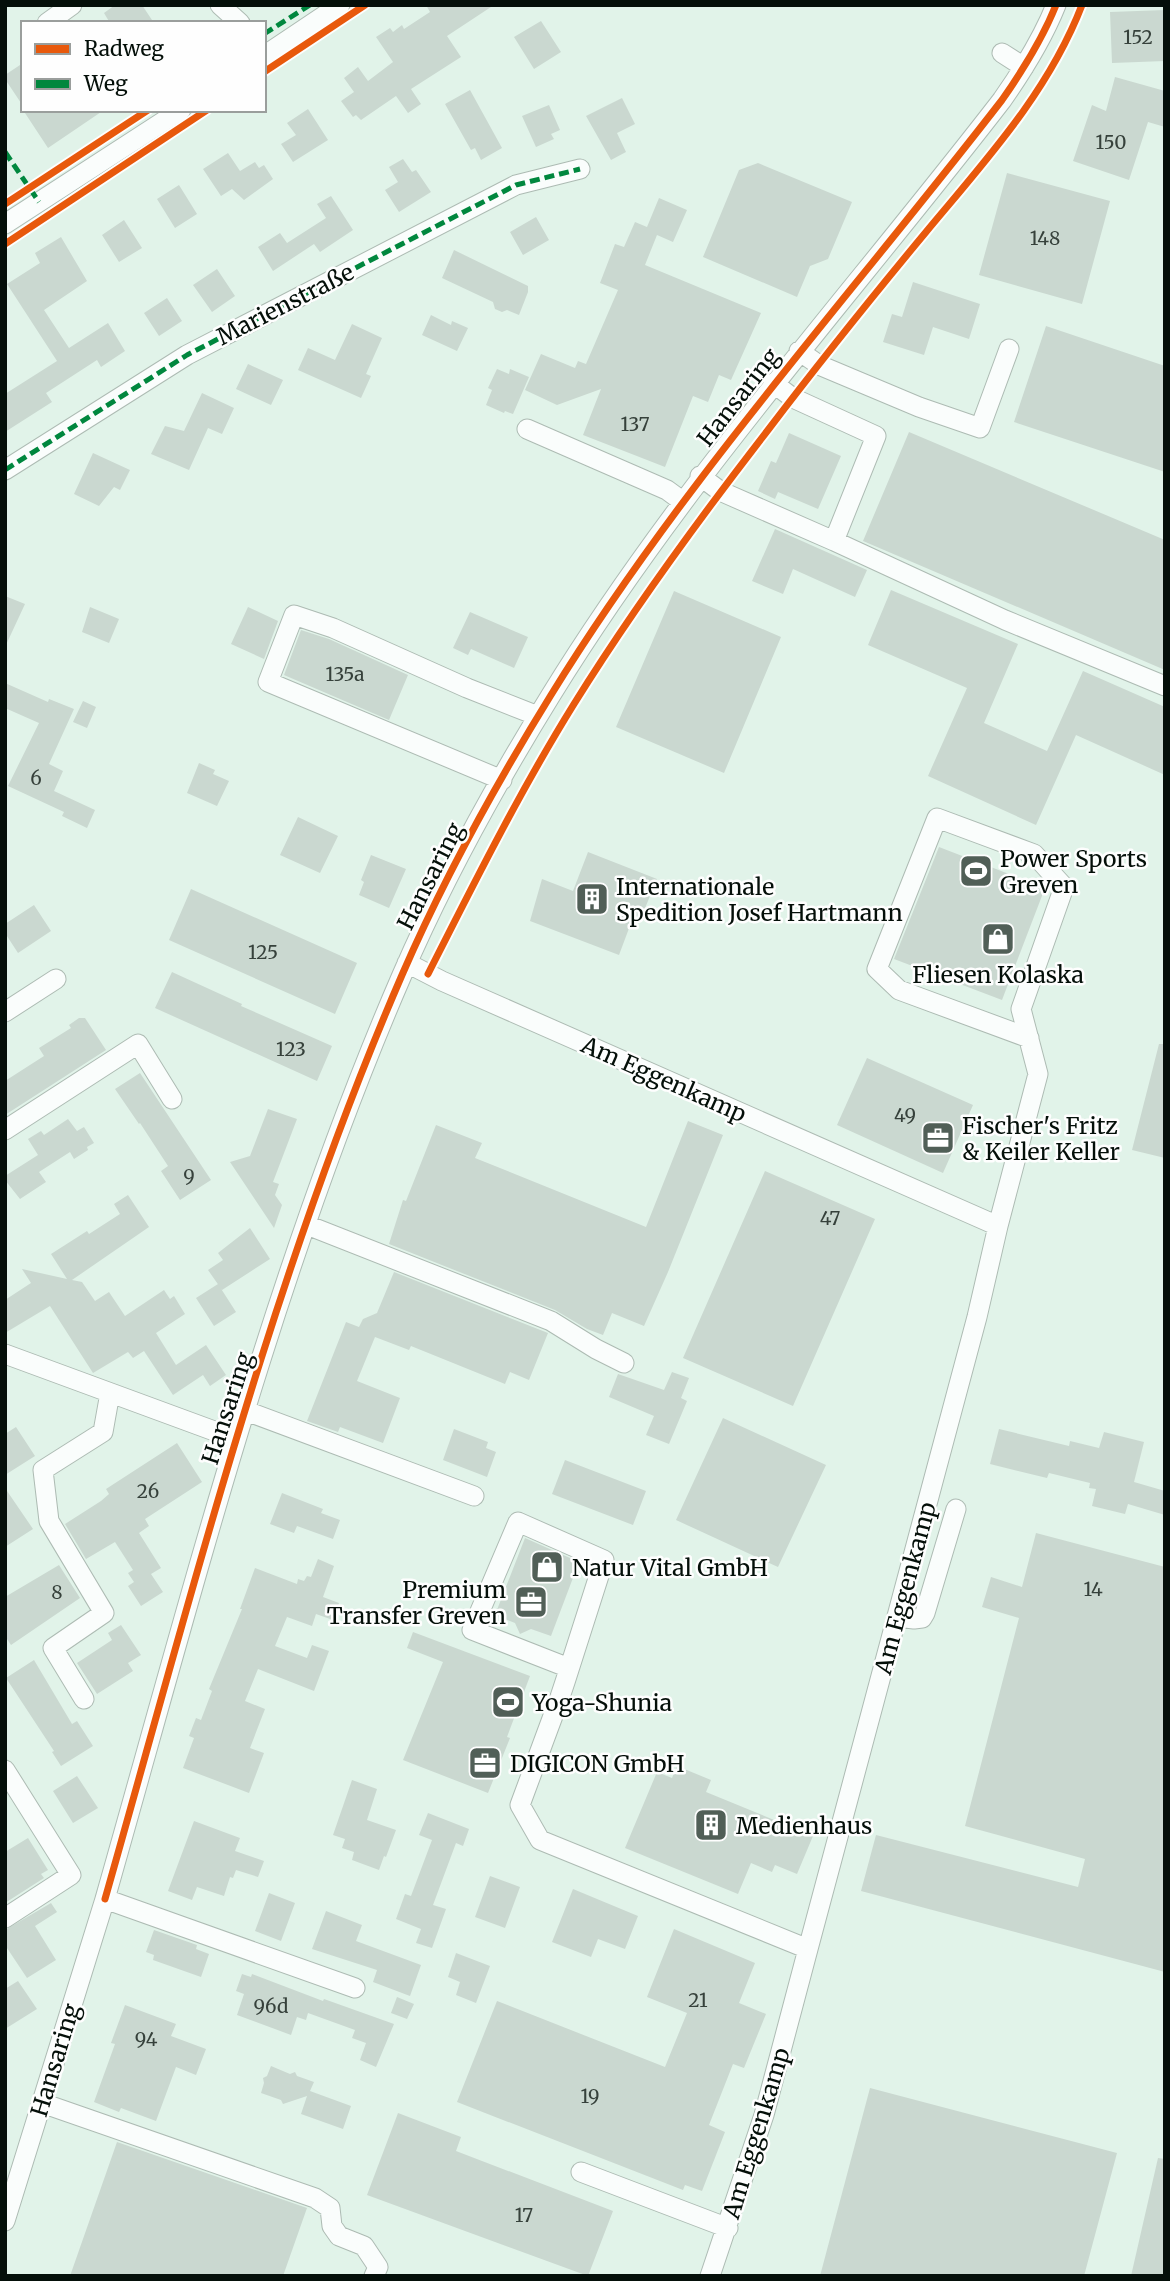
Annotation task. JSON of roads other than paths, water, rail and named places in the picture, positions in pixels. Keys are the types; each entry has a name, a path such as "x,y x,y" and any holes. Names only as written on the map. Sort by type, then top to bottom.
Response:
{"street":[{"path":"50,21 72,5"},
{"path":"220,5 238,21"},
{"path":"266,54 340,5"},
{"name":"Hansaring","path":"5,2221 105,1899 236,1439 336,1140 407,963 466,843 538,716 612,599 682,501 773,383 968,143 1024,67 1056,5"},
{"path":"1002,53 1024,67"},
{"path":"5,224 178,112"},
{"name":"Marienstraße","path":"5,470 187,355 516,184 580,169"},
{"path":"799,351 819,365 919,407 980,428 1009,349"},
{"path":"773,383 793,398 876,436 834,541"},
{"path":"527,429 667,490 682,501"},
{"path":"700,477 720,491 1005,620 1165,686"},
{"path":"502,780 268,682 294,615 333,628 467,688 538,716"},
{"path":"937,818 1034,854 1064,887 1021,1009 1029,1038 899,990 877,969 937,818"},
{"name":"Am Eggenkamp","path":"407,963 442,981 998,1226"},
{"path":"5,1012 56,979"},
{"name":"Am Eggenkamp","path":"710,2276 764,2115 977,1317 1038,1074 1029,1038"},
{"path":"5,1130 138,1045 173,1099"},
{"path":"307,1225 551,1321 624,1363"},
{"path":"5,1354 236,1439"},
{"path":"84,1699 53,1648 104,1613 48,1521 43,1470 103,1432 110,1393"},
{"path":"246,1411 474,1496"},
{"path":"897,1617 922,1618 925,1613 956,1510"},
{"path":"569,1668 472,1630 518,1522 604,1560 560,1697 520,1805 540,1840 808,1949"},
{"path":"5,1770 71,1875 5,1918"},
{"path":"105,1899 355,1988"},
{"path":"42,2103 315,2198 330,2208 332,2226 339,2236 364,2246 377,2266 374,2276"},
{"path":"581,2172 728,2228"}],"place":[{"name":"Power Sports Greven","path":"976,871"},
{"name":"Internationale Spedition Josef Hartmann","path":"592,899"},
{"name":"Fliesen Kolaska","path":"998,939"},
{"name":"Fischer's Fritz & Keiler Keller","path":"938,1138"},
{"name":"Natur Vital GmbH","path":"547,1567"},
{"name":"Premium Transfer Greven","path":"531,1602"},
{"name":"Yoga-Shunia","path":"508,1702"},
{"name":"DIGICON GmbH","path":"485,1763"},
{"name":"Medienhaus","path":"711,1825"}]}
